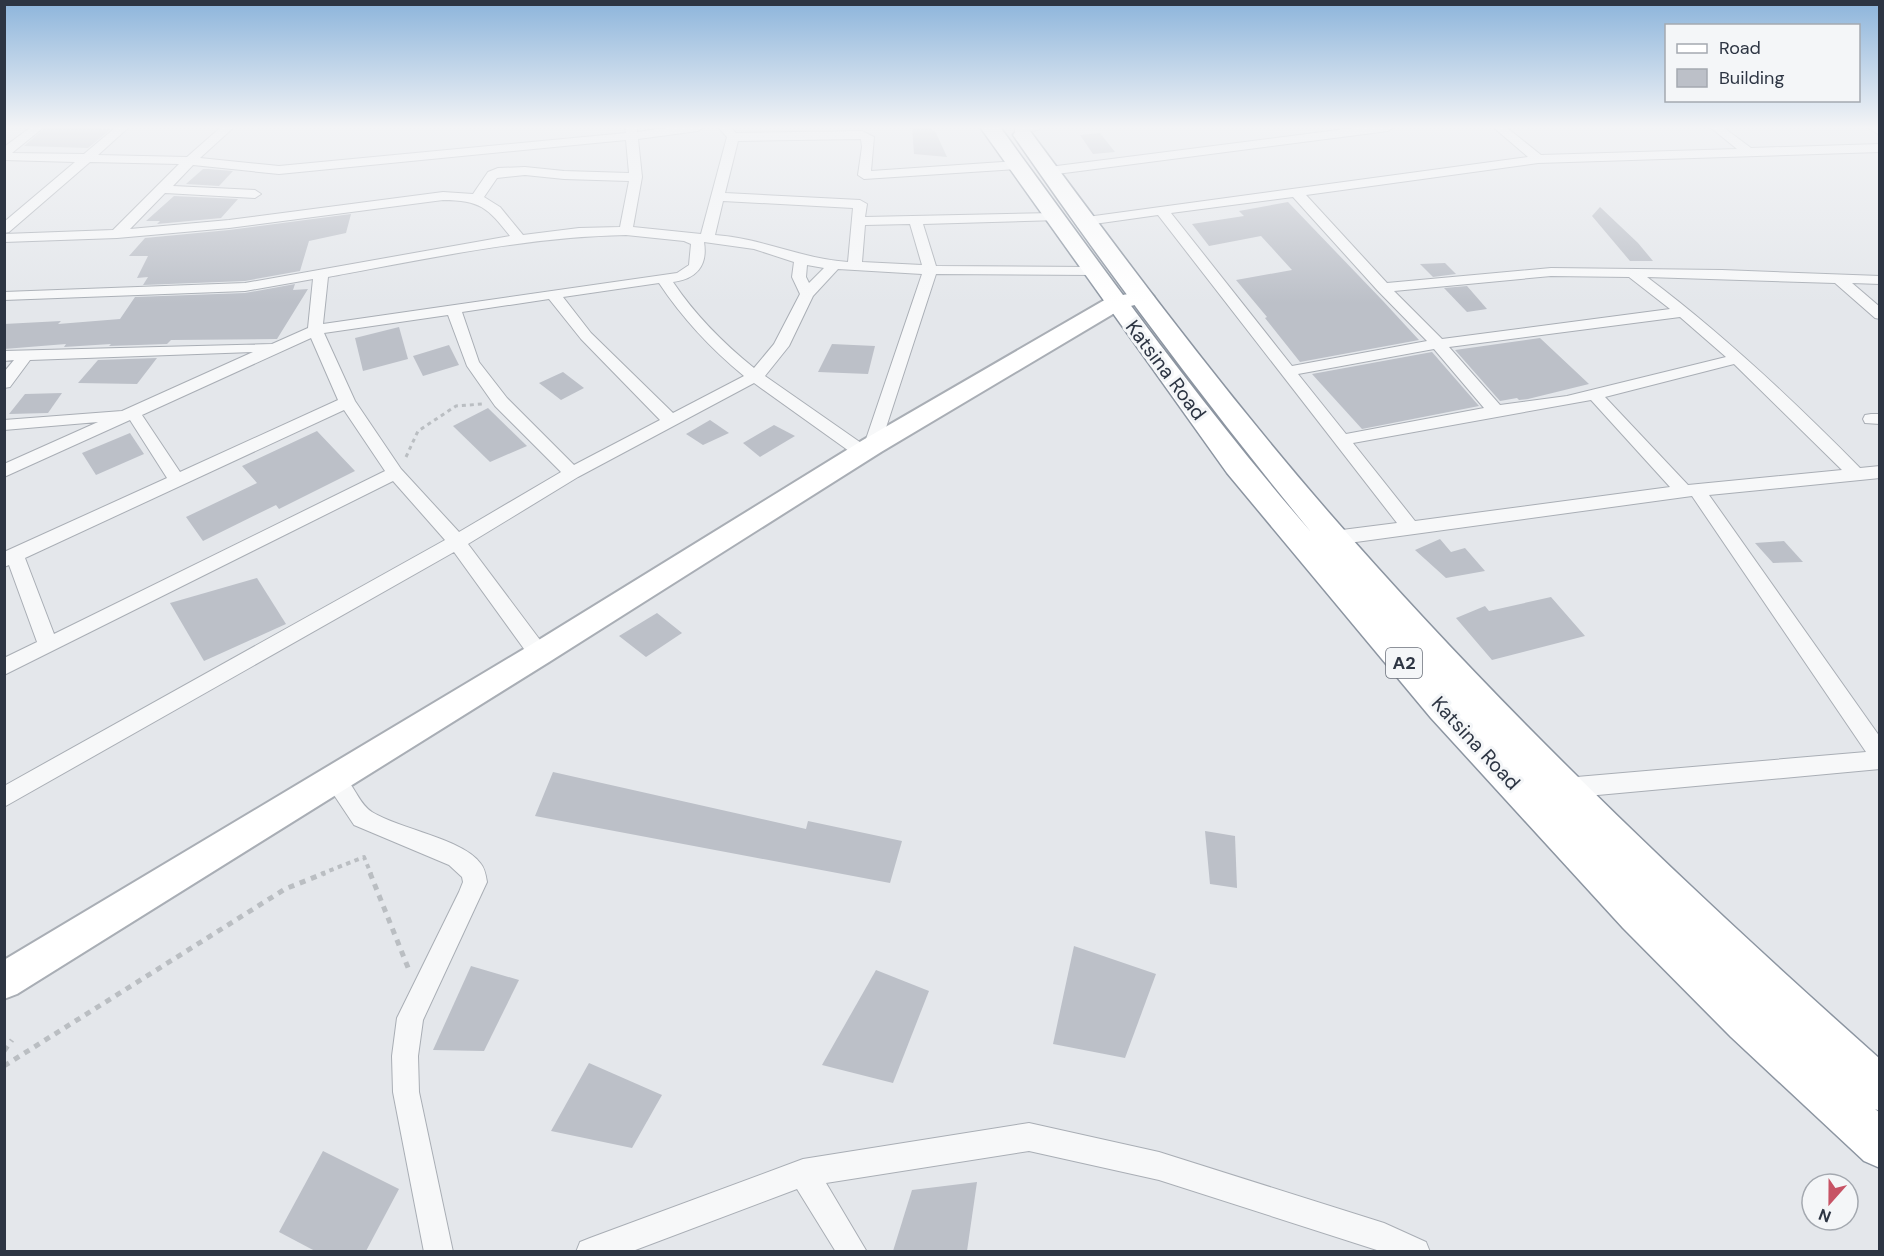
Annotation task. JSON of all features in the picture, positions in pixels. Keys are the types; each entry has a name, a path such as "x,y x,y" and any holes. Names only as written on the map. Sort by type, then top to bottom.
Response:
{"highway":[{"name":"Katsina Road","path":"1031,186 1093,271 1130,300 1238,466 1443,708 1645,922 1746,1022 1880,1145"},
{"name":"A2","path":"1060,186 1087,221 1130,300 1209,387 1334,538 1460,681 1565,788 1819,1035 1880,1089"}],"main road":[{"path":"4,981 335,780 867,449 1130,300"}],"street":[{"path":"4,229 55,186"},
{"path":"117,234 166,186"},
{"path":"229,224 263,186"},
{"path":"477,198 485,186"},
{"path":"626,231 634,186"},
{"path":"707,237 720,186"},
{"path":"855,266 857,220 863,186"},
{"path":"718,197 862,190 889,186"},
{"path":"1087,221 1343,186"},
{"path":"163,189 255,194"},
{"path":"1296,192 1383,288 1438,344 1497,411"},
{"path":"4,238 117,234 229,224 443,196 477,198 495,208 519,239"},
{"path":"1162,210 1409,526"},
{"path":"857,220 1053,217"},
{"path":"663,278 690,316 756,376 867,449 930,270 915,219"},
{"path":"4,296 245,287 519,239 579,232 626,231 707,237 757,245 801,260 834,265 930,270 1093,271"},
{"path":"4,471 315,330 663,278 681,278 696,266 700,254 697,242 688,237"},
{"path":"801,260 799,277 807,294"},
{"path":"4,797 457,542 572,473 756,376 781,346 807,294 834,265"},
{"path":"321,273 315,330 347,402 400,466 539,654"},
{"path":"1383,288 1530,273 1632,273 1880,280"},
{"path":"1632,273 1685,312 1776,392 1856,473"},
{"path":"1839,279 1880,315"},
{"path":"553,295 586,336 672,422"},
{"path":"453,309 472,363 501,402 572,473"},
{"path":"1288,371 1438,344 1685,312"},
{"path":"4,356 276,347"},
{"path":"4,383 27,354"},
{"path":"1342,440 1497,411 1567,401 1736,359"},
{"path":"1594,394 1691,490 1880,755"},
{"path":"48,645 10,558 347,402"},
{"path":"4,425 133,413"},
{"path":"133,413 177,480"},
{"path":"4,668 400,466"},
{"path":"1334,538 1409,526 1691,490 1879,472"},
{"path":"1565,788 1880,760"},
{"path":"335,780 362,818 456,858 473,871 475,882 410,1018 405,1056 406,1092 439,1251"},
{"path":"590,1251 803,1173 1029,1137 1159,1166 1384,1237 1416,1251"},
{"path":"803,1173 853,1251"}],"path":[{"path":"400,466 418,431 456,406 501,402"},
{"path":"4,1066 285,889 364,857 420,997"},
{"path":"4,1051 12,1040"}],"building":[{"path":"174,196 238,199 221,218 157,224 160,221 146,221"},
{"path":"1288,202 1419,340 1300,362 1236,280 1292,270 1261,236 1209,246 1192,224 1244,216 1239,211"},
{"path":"1600,207 1638,243 1653,261 1630,261 1592,216"},
{"path":"351,214 346,233 309,241 300,271 245,281 143,285 148,277 137,278 148,256 129,256 145,238"},
{"path":"1445,263 1456,274 1433,277 1420,264"},
{"path":"295,284 293,290 308,289 277,339 171,340 167,344 64,347 66,344 4,349 4,324 61,321 58,324 120,319 135,297 245,293"},
{"path":"1467,286 1487,309 1467,312 1444,288"},
{"path":"399,327 408,359 363,371 355,338"},
{"path":"1540,338 1589,384 1528,399 1500,401 1455,350"},
{"path":"832,344 875,346 868,374 818,372"},
{"path":"449,345 459,365 423,376 413,356"},
{"path":"1432,352 1479,406 1362,429 1312,374"},
{"path":"157,358 137,384 78,383 98,360"},
{"path":"563,372 584,388 561,400 539,383"},
{"path":"62,393 48,413 9,414 25,394"},
{"path":"488,408 527,446 490,462 453,426"},
{"path":"710,420 729,433 703,445 686,434"},
{"path":"774,425 795,436 760,457 743,443"},
{"path":"317,431 355,471 279,509 276,505 203,541 186,517 257,483 242,466"},
{"path":"130,433 144,454 96,475 82,453"},
{"path":"1440,539 1451,552 1465,548 1485,571 1446,578 1415,550"},
{"path":"1784,541 1803,562 1773,563 1755,543"},
{"path":"257,578 286,624 204,661 170,603"},
{"path":"1551,597 1585,636 1492,660 1456,618 1485,606 1489,611"},
{"path":"657,613 682,633 646,657 619,636"},
{"path":"553,772 806,829 808,821 902,841 890,883 535,816"},
{"path":"1205,831 1235,836 1237,888 1210,884"},
{"path":"1074,946 1156,974 1125,1058 1053,1044"},
{"path":"471,966 519,980 484,1051 433,1050"},
{"path":"876,970 929,991 893,1083 822,1065"},
{"path":"589,1063 662,1095 632,1148 551,1131"},
{"path":"323,1151 399,1189 366,1251 315,1251 279,1232"},
{"path":"977,1182 967,1251 893,1251 912,1190"}]}
